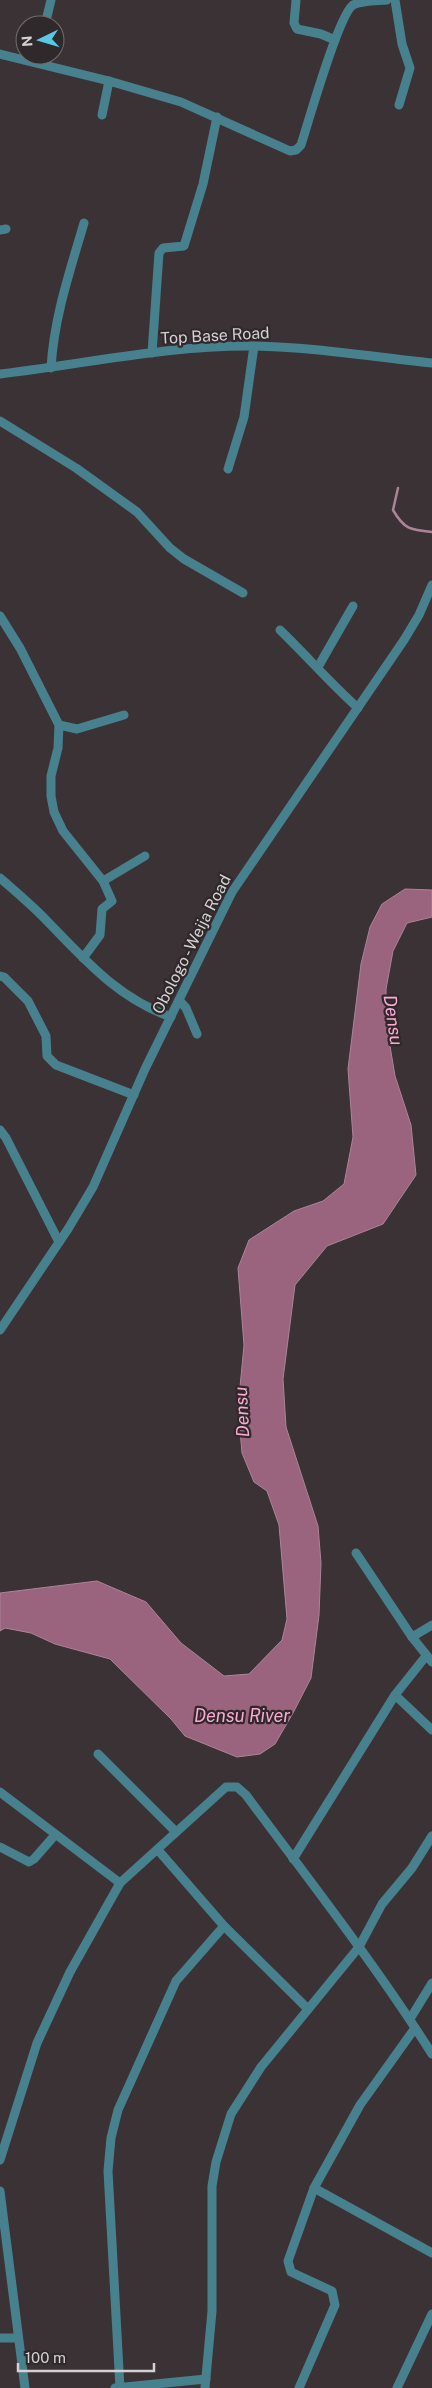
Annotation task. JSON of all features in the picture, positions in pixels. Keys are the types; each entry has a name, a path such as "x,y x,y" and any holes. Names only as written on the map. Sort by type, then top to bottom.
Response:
{"street":[{"path":"47,15 51,0"},
{"path":"296,0 294,23 297,28 321,34 335,40"},
{"path":"57,65 181,102 290,151 296,150 301,145 335,40 348,10 353,6 388,0"},
{"path":"395,0 402,44 410,68 399,105"},
{"path":"0,54 15,56"},
{"path":"102,115 109,81"},
{"path":"152,353 159,253 163,248 184,246 203,184 217,117"},
{"path":"51,368 53,340 59,310 84,223"},
{"path":"228,469 244,417 254,346"},
{"name":"Top Base Road","path":"0,374 152,353 254,346 432,363"},
{"path":"0,421 76,468 137,512 147,520 170,548 184,559 243,593"},
{"name":"Obologo - Weija Road","path":"0,1330 93,1187 178,1000 232,892 404,640 419,615 432,585"},
{"path":"318,667 353,606"},
{"path":"0,616 20,648 59,724 58,748 51,776 51,796 54,812 62,831 103,882 112,902 102,909 100,936 83,958"},
{"path":"280,630 358,708"},
{"path":"59,724 77,729 124,715"},
{"path":"103,882 145,856"},
{"path":"0,878 47,920 83,958 134,1001 171,1017"},
{"path":"0,976 4,977 28,1001 46,1036 47,1056 56,1065 134,1095"},
{"path":"178,1000 186,1008 197,1034"},
{"path":"0,1130 6,1138 59,1242"},
{"path":"293,1859 395,1695 429,1659 412,1637 356,1553"},
{"path":"412,1637 432,1625"},
{"path":"395,1695 432,1730"},
{"path":"98,1754 176,1832"},
{"path":"0,2160 37,2043 70,1972 120,1883 226,1787 237,1787 246,1795 359,1947 431,2049"},
{"path":"0,1792 120,1883"},
{"path":"0,1847 29,1862 34,1859 55,1834"},
{"path":"115,2388 205,2384 212,2311 212,2186 216,2162 231,2114 261,2066 359,1947 382,1904 412,1868 432,1836"},
{"path":"158,1850 224,1926 308,2010"},
{"path":"120,2388 108,2171 111,2138 118,2110 176,1981 224,1926"},
{"path":"410,2019 432,1984"},
{"path":"298,2388 335,2306 332,2291 291,2272 288,2261 314,2188 360,2105 415,2028"},
{"path":"314,2188 432,2253"},
{"path":"0,2191 24,2388"},
{"path":"398,2388 432,2314"},
{"path":"0,2338 18,2338"}],"water":[{"name":"Densu River","path":"405,889 432,890 432,917 407,923 393,951 386,989 386,1022 395,1076 411,1125 416,1175 383,1224 327,1246 295,1285 283,1379 286,1427 318,1526 321,1563 319,1615 311,1678 293,1713 275,1744 260,1754 237,1757 185,1736 171,1719 110,1659 55,1644 31,1633 5,1628 0,1631 0,1593 97,1581 146,1602 181,1643 224,1676 249,1674 282,1640 287,1619 279,1525 267,1491 254,1482 242,1453 238,1408 244,1345 238,1268 249,1240 294,1211 323,1201 344,1184 353,1137 348,1069 361,964 370,927 382,904"}],"waterway":[{"path":"398,488 393,510 404,525 413,529 432,532"}],"water label":[{"name":"Densu","path":"393,1020"},
{"name":"Densu","path":"242,1412"}]}
